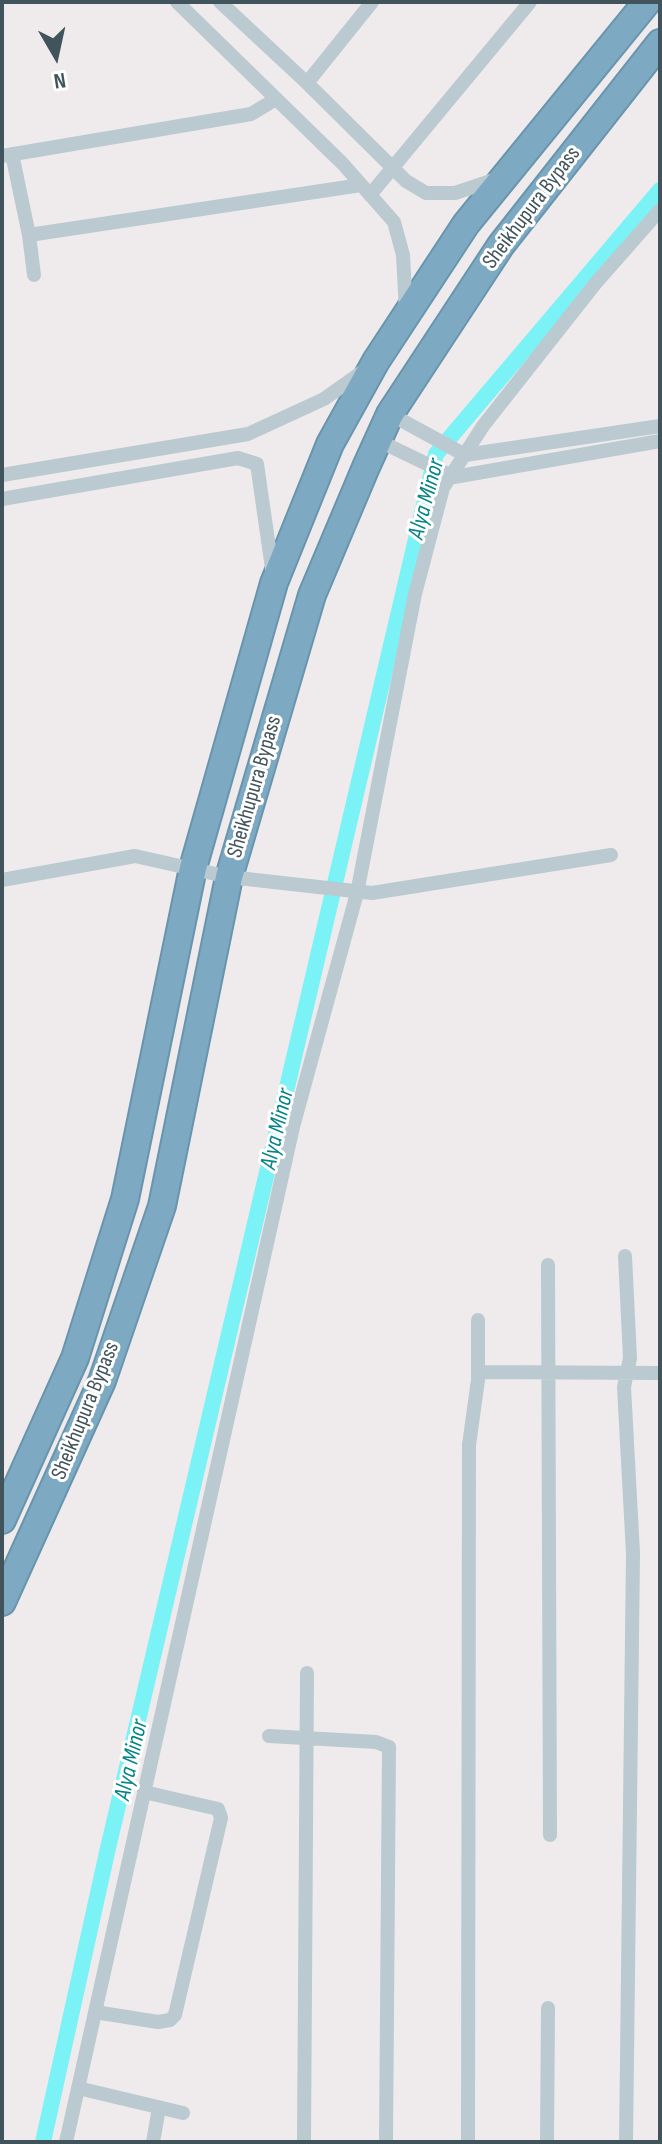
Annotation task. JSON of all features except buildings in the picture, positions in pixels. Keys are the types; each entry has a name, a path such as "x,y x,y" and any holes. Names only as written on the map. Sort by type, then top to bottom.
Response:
{"highway":[{"name":"Sheikhupura Bypass","path":"2,1520 75,1358 125,1199 193,868 274,583 330,444 376,361 466,224 647,2"},
{"name":"Sheikhupura Bypass","path":"2,1602 102,1381 162,1206 229,877 312,595 377,440 390,414 501,245 660,43"}],"street":[{"path":"177,2 366,190 394,222 403,255 406,316"},
{"path":"220,2 406,181 426,193 467,190 505,175"},
{"path":"307,83 372,2"},
{"path":"29,235 366,190 393,167 530,2"},
{"path":"34,275 29,235 7,155 251,114 276,99"},
{"path":"66,2142 293,1127 357,893 437,472 450,449 660,210"},
{"path":"2,475 248,434 324,399 376,361"},
{"path":"390,414 450,449 660,426"},
{"path":"377,440 437,472 660,441"},
{"path":"2,499 238,458 257,464 274,583"},
{"path":"2,880 135,856 229,877 357,893 389,892 611,855"},
{"path":"625,1256 630,1358 624,1398 633,1553 626,2142"},
{"path":"548,1265 550,1835"},
{"path":"468,2142 469,1445 478,1372 478,1320"},
{"path":"478,1372 660,1373"},
{"path":"304,2142 309,1739 307,1673"},
{"path":"269,1736 376,1742 389,1747 386,2142"},
{"path":"95,2012 158,2022 170,2020 175,2015 221,1818 218,1809 144,1792"},
{"path":"547,2142 548,2008"},
{"path":"78,2088 183,2113"},
{"path":"153,2142 159,2108"}],"waterway":[{"name":"Alya Minor","path":"43,2142 108,1848 436,454 660,190"}]}
